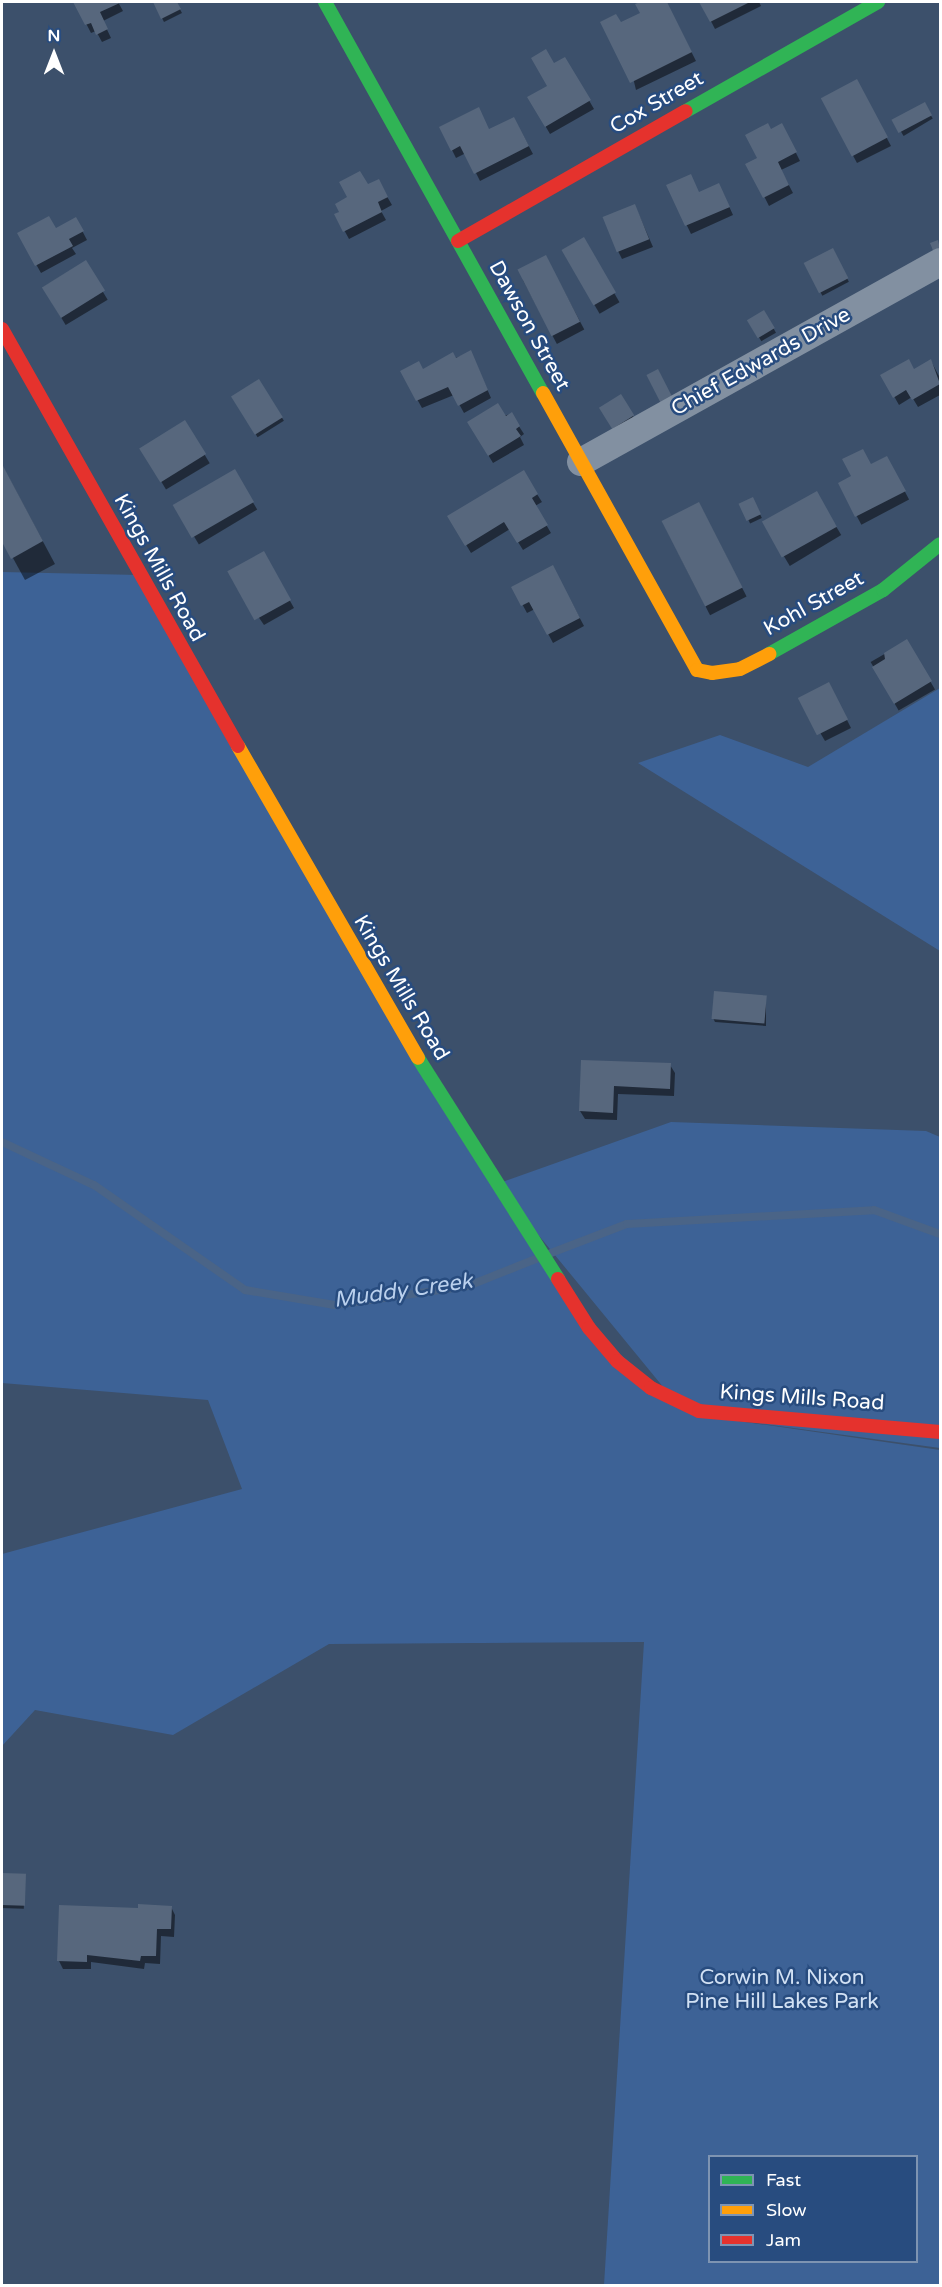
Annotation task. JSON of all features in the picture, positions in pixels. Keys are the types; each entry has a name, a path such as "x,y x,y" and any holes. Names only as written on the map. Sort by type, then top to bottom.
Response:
{"street":[{"name":"Dawson Street","path":"325,2 697,670"},
{"name":"Cox Street","path":"458,240 878,2"},
{"name":"Chief Edwards Drive","path":"581,462 940,262"},
{"name":"Kings Mills Road","path":"2,329 239,753 398,1027 589,1328 617,1361 651,1388 676,1403 699,1411 758,1419 940,1432"},
{"name":"Kohl Street","path":"697,670 712,673 740,669 814,631 883,590 940,544"}],"green space":[{"name":"Corwin M. Nixon Pine Hill Lakes Park","path":"2,572 139,575 497,1184 671,1122 926,1131 940,1137 940,1448 690,1414 940,1450 940,2285 604,2285 644,1642 329,1644 173,1735 35,1710 2,1746 2,1554 242,1489 208,1400 2,1383","holes":["504,1193 673,1399 589,1328"]},
{"path":"940,688 940,951 638,763 720,735 808,767"}],"building":[{"path":"73,2 122,2 100,12 108,29 96,35 91,23 85,25"},
{"path":"153,2 177,2 181,9 161,19"},
{"path":"667,2 692,52 630,83 600,22 616,14 621,22 640,13 635,4"},
{"path":"699,2 750,2 710,22"},
{"path":"546,49 554,63 565,57 591,100 545,127 527,97 547,86 531,58"},
{"path":"857,79 888,137 852,157 821,98"},
{"path":"925,102 932,115 898,133 891,120"},
{"path":"479,107 489,129 514,117 529,146 474,174 460,146 451,151 439,127"},
{"path":"768,123 771,129 782,123 797,152 778,162 789,185 763,198 745,164 757,158 745,135"},
{"path":"360,171 368,184 379,179 388,197 378,202 382,212 343,232 334,214 339,212 335,204 347,197 339,182"},
{"path":"691,174 699,192 719,183 730,207 685,226 666,185"},
{"path":"635,204 649,239 617,252 603,217"},
{"path":"49,216 56,228 76,217 84,231 69,239 73,246 35,266 17,233"},
{"path":"584,237 616,292 593,305 561,250"},
{"path":"938,240 940,249 934,253 930,243"},
{"path":"833,248 848,278 819,293 804,263"},
{"path":"546,255 580,322 552,336 517,270"},
{"path":"86,260 105,291 61,318 42,288"},
{"path":"764,310 775,328 758,338 747,320"},
{"path":"471,350 488,390 458,406 448,387 416,401 400,371 419,361 423,369 453,352 456,358"},
{"path":"909,359 914,369 931,359 940,384 912,400 906,390 893,398 880,375"},
{"path":"658,369 673,399 662,405 646,375"},
{"path":"259,379 283,417 255,435 231,396"},
{"path":"621,394 634,415 612,429 599,408"},
{"path":"498,403 506,416 512,412 520,426 516,429 521,436 488,456 467,422"},
{"path":"185,420 206,454 160,483 139,449"},
{"path":"863,449 871,464 887,456 906,491 855,517 838,483 851,476 842,459"},
{"path":"2,464 43,541 11,559 2,542"},
{"path":"235,469 254,502 192,538 173,505"},
{"path":"524,470 538,494 532,498 548,525 517,543 504,522 465,546 447,516"},
{"path":"817,491 837,527 782,557 762,522"},
{"path":"753,497 761,514 747,521 738,504"},
{"path":"699,502 743,588 705,607 662,521"},
{"path":"264,551 291,600 254,620 227,571"},
{"path":"553,565 580,618 547,635 529,602 521,606 511,587"},
{"path":"907,639 932,681 894,704 872,667 885,659 884,653"},
{"path":"829,682 848,719 817,735 798,698"},
{"path":"714,991 767,996 764,1024 712,1019"},
{"path":"581,1060 671,1063 670,1089 614,1086 613,1113 579,1111"},
{"path":"2,1873 26,1874 25,1906 2,1905"},
{"path":"138,1904 172,1906 171,1929 157,1929 156,1956 141,1956 140,1961 87,1955 87,1962 57,1961 59,1905 138,1908"}],"waterway":[{"name":"Muddy Creek","path":"2,1142 94,1185 245,1290 335,1305 468,1286 536,1259"},
{"name":"Muddy Creek","path":"551,1253 627,1224 874,1210 940,1234"}],"traffic: fast":[{"path":"325,2 543,393"},
{"path":"686,111 878,2"},
{"path":"769,654 883,590 940,544"},
{"path":"418,1058 558,1279"}],"traffic: slow":[{"path":"543,393 697,670 712,673 740,669 769,654"},
{"path":"238,746 418,1058"}],"traffic: jam":[{"path":"458,241 686,111"},
{"path":"2,329 238,746"},
{"path":"558,1279 589,1328 617,1361 651,1388 699,1411 940,1432"}]}
